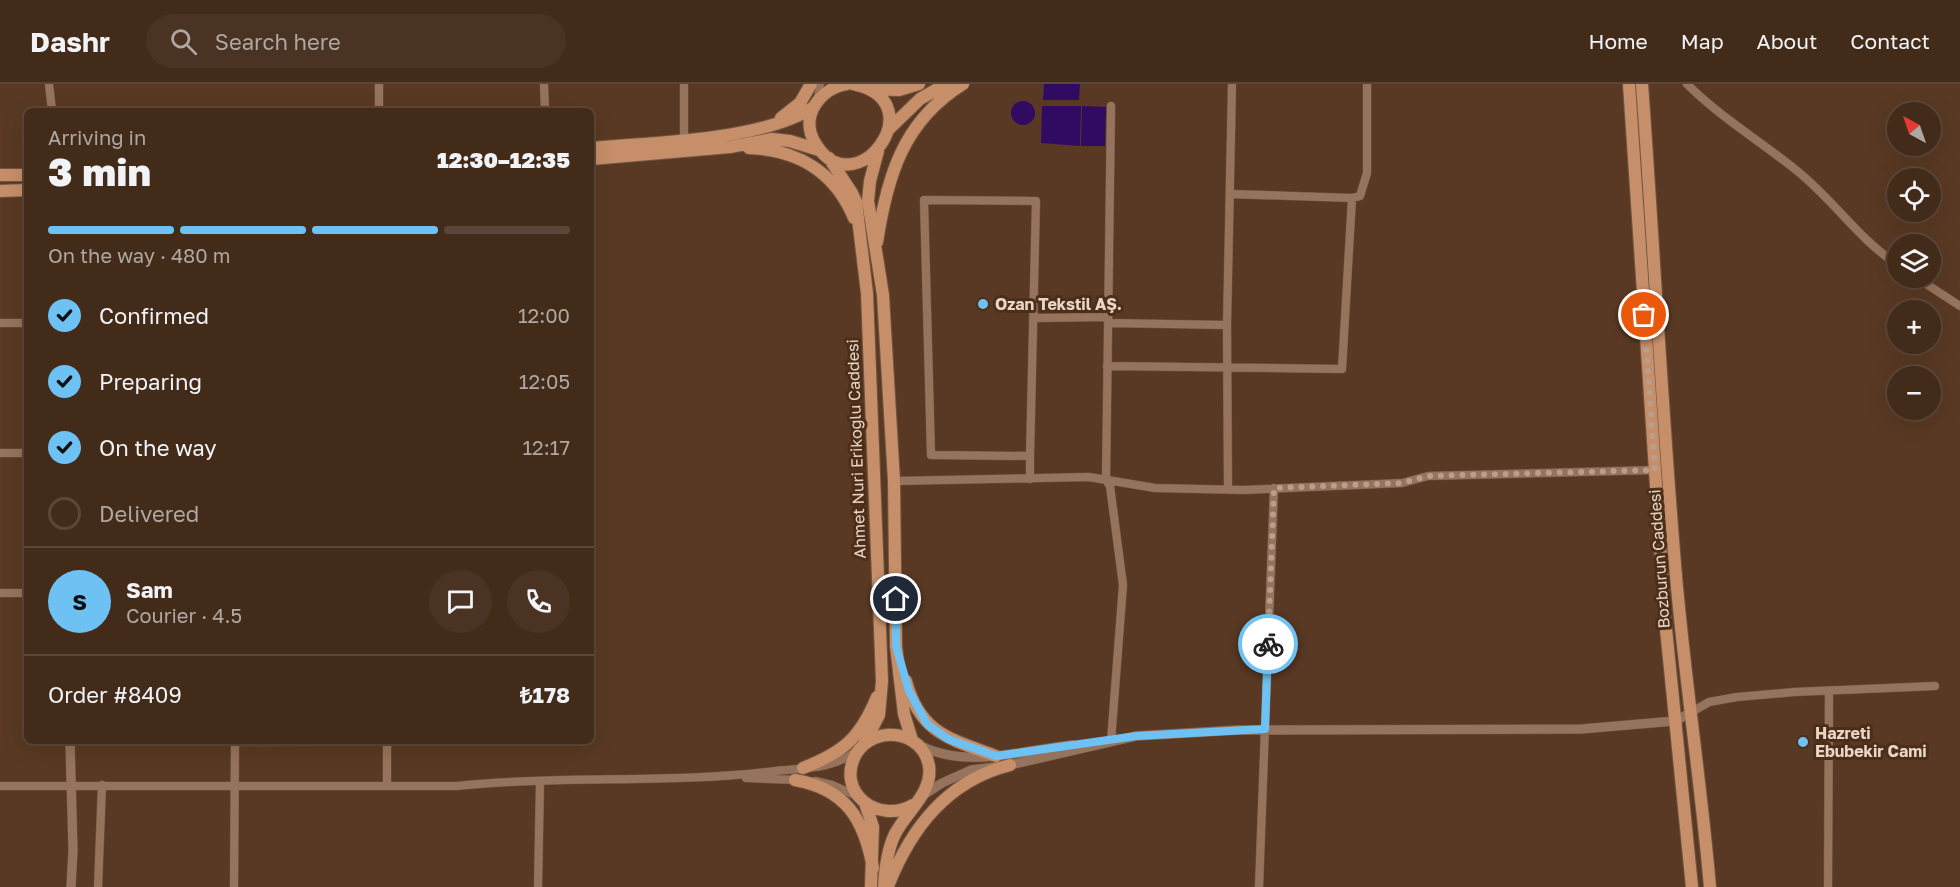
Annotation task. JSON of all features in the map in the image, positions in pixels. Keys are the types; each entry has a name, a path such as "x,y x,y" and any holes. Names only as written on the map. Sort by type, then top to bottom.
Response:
{"main road":[{"path":"763,128 790,112 806,96 811,84"},
{"path":"594,148 763,128 789,121 816,103 826,91 847,84"},
{"path":"854,84 869,89 899,90 919,84"},
{"name":"Ahmet Nuri Erikoğlu Caddesi","path":"915,742 904,714 896,646 894,481 883,295 876,246 869,220 868,201 870,181 878,151 889,129 920,99 946,84"},
{"path":"876,246 884,198 897,159 930,110 963,84"},
{"name":"Bozburun Caddesi","path":"1629,84 1655,470 1675,721 1692,887"},
{"name":"Bozburun Caddesi","path":"1642,84 1676,573 1710,887"},
{"path":"869,89 884,102 889,129"},
{"path":"816,103 810,126 812,139 819,150 829,158 855,163 878,151"},
{"path":"594,159 730,147 772,139 790,141 819,150"},
{"path":"730,147 778,150 804,159 830,179 839,190 859,231"},
{"name":"Ahmet Nuri Erikoğlu Caddesi","path":"829,158 852,192 867,293 882,681 879,715 862,746"},
{"path":"0,175 24,175"},
{"path":"0,190 24,190"},
{"path":"896,646 909,691 927,724 948,739 996,756"},
{"path":"803,768 830,757 855,738 866,722 882,681"},
{"path":"871,887 873,827 852,779 854,758 862,746 888,734 901,735 915,742 929,764 930,775 918,800 890,846 886,887"},
{"path":"886,887 910,838 926,816 944,799 971,780 1010,765"},
{"path":"795,780 829,790 845,804 865,836 873,868"},
{"path":"863,801 889,812 918,800"}],"street":[{"path":"49,84 52,108"},
{"path":"379,84 379,108"},
{"path":"544,84 545,108"},
{"path":"684,84 684,139"},
{"path":"816,103 820,84"},
{"path":"1228,489 1227,325 1232,84"},
{"path":"1230,194 1352,198 1360,196 1364,190 1367,173 1367,84"},
{"path":"1687,84 1758,142 1798,171 1853,228 1887,258"},
{"path":"1111,106 1106,480 1110,486 1123,585 1111,741"},
{"path":"1107,366 1342,369 1352,198"},
{"path":"1030,456 931,455 924,200 1036,201 1030,479"},
{"path":"1932,288 1960,306"},
{"path":"1035,318 1227,325"},
{"path":"0,323 24,322"},
{"path":"0,453 24,453"},
{"path":"894,481 1089,477 1155,488 1228,489 1402,483 1428,476 1655,470"},
{"path":"1259,887 1274,488"},
{"path":"0,594 24,593"},
{"path":"918,800 942,783 971,770 1010,765 1136,736 1265,729 1581,729 1675,721 1709,702 1737,697 1829,690 1935,686"},
{"path":"1828,887 1829,690"},
{"path":"915,742 933,752 952,757 996,756 1111,741"},
{"path":"70,744 70,885"},
{"path":"234,887 235,744"},
{"path":"387,744 387,786"},
{"path":"730,777 822,766 862,746"},
{"path":"0,786 457,786 540,781 730,777 826,783 863,801"},
{"path":"538,887 540,781"},
{"path":"98,887 102,785"}],"shaded area":[{"path":"1044,84 1080,84 1079,100 1043,100"},
{"path":"1023,101 1028,102 1034,108 1034,118 1028,124 1023,125 1018,124 1012,118 1011,113 1012,108 1018,102"},
{"path":"1042,106 1081,106 1080,146 1041,143"},
{"path":"1082,106 1106,107 1105,146 1081,146"}],"way so far":[{"path":"1268,644 1274,488 1402,483 1428,476 1655,470 1651,387 1644,315"}],"place":[{"name":"Ozan Tekstil AŞ.","path":"983,304"},
{"name":"Hazreti Ebubekir Cami","path":"1803,742"}],"route":[{"path":"896,599 896,646 909,691 927,724 948,739 996,756 1136,736 1265,729 1268,644"}]}
